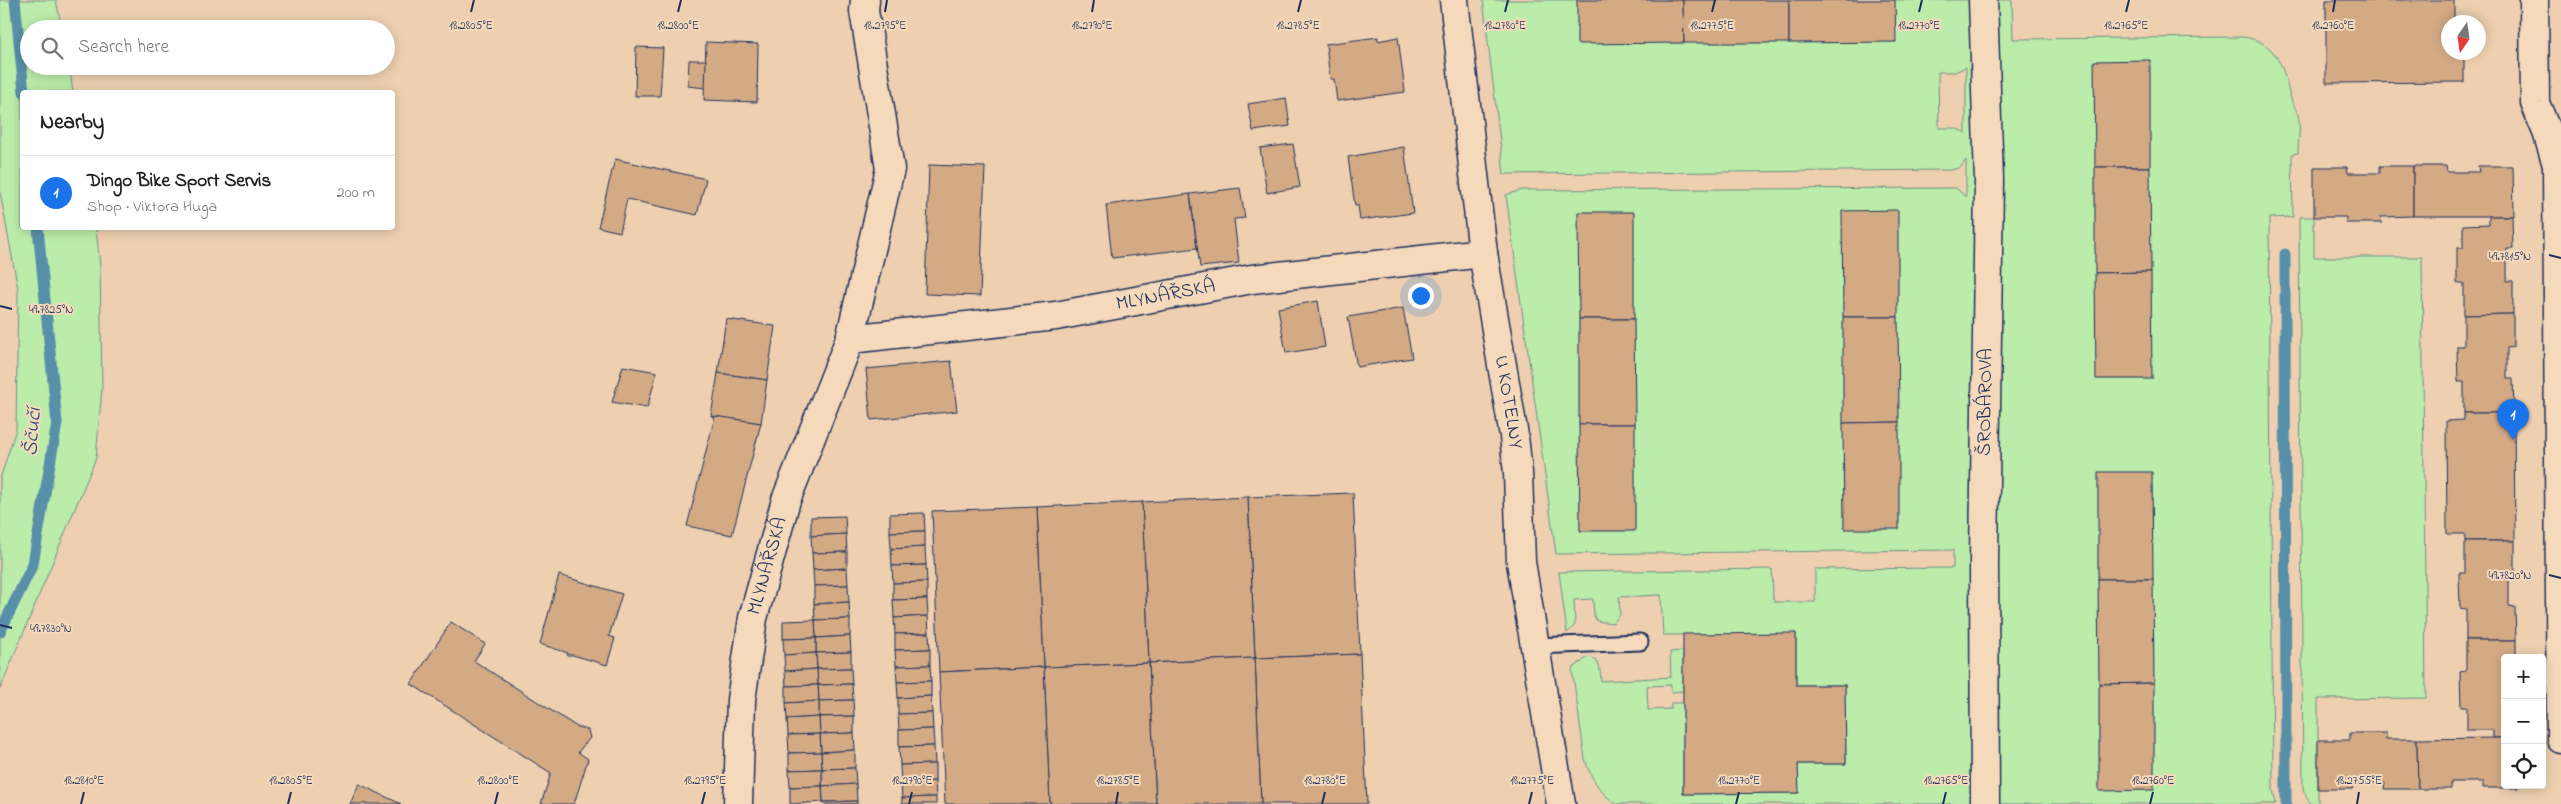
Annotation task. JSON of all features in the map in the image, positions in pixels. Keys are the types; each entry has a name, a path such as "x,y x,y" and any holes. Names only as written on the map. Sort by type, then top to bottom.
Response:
{"street":[{"name":"MLYNÁŘSKÁ","path":"738,804 741,700 753,618 786,500 850,339 890,169 864,11 865,0"},
{"name":"U KOTELNY","path":"1454,0 1483,253 1514,436 1518,474 1521,562 1561,804"},
{"name":"ŠROBÁROVA","path":"1983,0 1989,180 1984,562 1985,804"},
{"path":"2534,0 2535,103 2554,132 2557,165 2561,739"},
{"name":"MLYNÁŘSKÁ","path":"850,339 1056,316 1252,279 1483,253"}],"lane":[{"path":"1535,646 1640,642"}],"green space":[{"path":"0,0 56,0 60,20 20,20 20,75 70,75 73,90 20,90 20,230 96,230 100,266 102,387 96,458 0,689 0,479 16,429 18,289 0,192"},
{"path":"1483,0 2012,0 2013,39 2242,37 2253,39 2270,49 2276,56 2284,73 2299,119 2298,153 2292,154 2293,217 2269,218 2273,790 2276,804 1616,804 1610,800 1596,784 1585,759 1572,669 1588,657 1598,663 1601,681 1671,677 1670,652 1683,651 1683,691 1671,692 1671,685 1647,686 1648,710 1671,709 1671,703 1683,703 1683,794 1798,793 1798,764 1846,764 1845,685 1796,685 1796,634 1663,635 1661,595 1619,597 1620,615 1613,623 1597,621 1594,616 1593,599 1574,600 1575,625 1567,633 1559,572 1772,569 1773,599 1775,602 1815,602 1815,569 1953,568 1953,550 1556,554 1506,195 1522,190 1956,188 1966,197 1966,160 1961,167 1951,170 1504,174","holes":["1966,67 1966,133 1955,128 1939,128 1938,72 1955,72"]},
{"path":"2299,217 2314,217 2314,257 2422,257 2426,698 2318,699 2318,804 2310,804 2303,789"}],"building":[{"path":"1577,0 1683,0 1684,43 1577,44"},
{"path":"1683,0 1789,0 1789,43 1684,43"},
{"path":"1789,0 1895,0 1896,42 1789,43"},
{"path":"2326,0 2454,0 2454,15 2441,15 2441,60 2464,60 2464,82 2326,83"},
{"path":"1378,37 1378,41 1398,37 1405,92 1337,101 1334,79 1330,79 1326,44"},
{"path":"706,42 758,44 757,102 704,100"},
{"path":"636,47 663,48 660,96 635,96"},
{"path":"689,60 706,60 705,88 688,86"},
{"path":"2150,60 2150,167 2095,167 2094,61"},
{"path":"1286,98 1290,126 1253,131 1248,104"},
{"path":"1293,144 1300,187 1267,193 1260,148"},
{"path":"1404,147 1413,213 1360,220 1358,205 1355,206 1348,157"},
{"path":"615,159 706,179 697,215 627,199 620,232 598,227"},
{"path":"929,165 985,167 980,296 925,294"},
{"path":"2380,166 2413,166 2413,216 2381,217 2382,223 2346,223 2346,217 2314,217 2314,167 2347,167 2348,173 2380,173"},
{"path":"2413,166 2446,166 2447,172 2479,172 2478,166 2513,166 2514,216 2413,216"},
{"path":"2095,167 2150,167 2151,272 2095,273"},
{"path":"1240,188 1245,218 1234,219 1239,263 1200,267 1190,194"},
{"path":"1190,194 1197,248 1112,258 1106,205"},
{"path":"1898,210 1898,317 1843,317 1842,211"},
{"path":"1578,212 1634,212 1634,319 1579,319"},
{"path":"2489,216 2512,216 2513,249 2507,249 2507,281 2513,281 2513,314 2464,315 2464,283 2457,283 2457,248 2463,248 2463,225 2489,224"},
{"path":"2151,272 2152,379 2096,379 2095,273"},
{"path":"1318,301 1325,347 1286,353 1278,308"},
{"path":"1403,308 1412,358 1357,367 1348,317"},
{"path":"2513,314 2513,347 2507,348 2507,379 2513,379 2514,413 2464,413 2464,382 2458,382 2457,346 2464,346 2464,315"},
{"path":"1843,317 1898,317 1899,422 1843,423"},
{"path":"726,319 775,326 767,380 718,373"},
{"path":"1579,319 1634,319 1635,424 1579,424"},
{"path":"951,361 957,411 871,420 866,369"},
{"path":"623,366 657,372 647,408 612,402"},
{"path":"718,373 767,380 761,423 711,416"},
{"path":"2464,413 2514,413 2515,541 2465,541 2465,534 2447,534 2446,421 2464,420"},
{"path":"715,416 761,423 732,535 687,526"},
{"path":"1899,422 1899,529 1844,529 1843,423"},
{"path":"1579,424 1635,424 1635,531 1580,531"},
{"path":"2098,472 2152,472 2153,579 2098,579"},
{"path":"1353,493 1360,654 1255,658 1248,497"},
{"path":"1248,497 1255,658 1149,663 1142,502"},
{"path":"1142,502 1149,663 1044,667 1037,507"},
{"path":"1037,507 1044,667 939,672 932,511"},
{"path":"924,513 925,531 890,532 890,514"},
{"path":"845,516 846,534 811,536 811,517"},
{"path":"925,531 925,547 891,549 890,532"},
{"path":"846,534 847,552 812,553 811,536"},
{"path":"2465,541 2515,541 2515,575 2509,574 2509,606 2515,607 2516,640 2466,640 2466,609 2460,608 2459,573 2465,573"},
{"path":"925,547 926,565 892,566 891,549"},
{"path":"847,552 847,568 813,570 812,553"},
{"path":"926,565 927,582 893,583 892,566"},
{"path":"847,568 848,585 814,586 813,570"},
{"path":"559,575 622,594 609,636 615,638 607,665 567,655 568,653 540,644"},
{"path":"2098,579 2153,579 2154,683 2099,684"},
{"path":"927,582 927,599 893,600 893,583"},
{"path":"848,585 849,602 814,604 814,586"},
{"path":"927,599 928,616 894,618 893,600"},
{"path":"849,602 850,619 815,620 814,604"},
{"path":"928,616 929,633 895,634 894,618"},
{"path":"850,619 850,636 816,638 815,620"},
{"path":"815,620 816,638 783,639 783,621"},
{"path":"451,622 485,644 474,661 577,727 588,730 590,738 578,752 588,759 574,804 541,804 551,773 411,684"},
{"path":"929,633 930,649 895,650 895,634"},
{"path":"1796,633 1796,685 1845,685 1846,764 1798,764 1799,793 1683,794 1683,634"},
{"path":"850,636 851,652 816,653 816,638"},
{"path":"816,638 816,653 784,655 783,639"},
{"path":"2466,640 2516,640 2516,654 2501,654 2501,738 2493,738 2493,730 2467,730 2467,707 2461,707 2460,672 2466,671"},
{"path":"930,649 930,665 896,666 895,650"},
{"path":"851,652 851,668 817,669 816,653"},
{"path":"816,653 817,669 785,671 784,655"},
{"path":"1360,654 1367,804 1261,804 1255,658"},
{"path":"1255,658 1261,804 1156,804 1149,663"},
{"path":"1149,663 1156,804 1050,804 1044,667"},
{"path":"930,665 931,681 897,682 896,666"},
{"path":"1044,667 1050,804 945,804 939,672"},
{"path":"851,668 852,684 818,685 817,669"},
{"path":"817,669 818,685 786,686 785,671"},
{"path":"931,681 931,696 898,698 897,682"},
{"path":"2154,683 2154,790 2099,791 2099,684"},
{"path":"852,684 853,700 819,701 818,685"},
{"path":"818,685 819,701 786,703 786,686"},
{"path":"931,696 932,713 898,714 898,698"},
{"path":"853,700 854,716 819,717 819,701"},
{"path":"819,701 819,717 787,719 786,703"},
{"path":"932,713 933,729 899,730 898,714"},
{"path":"854,716 854,733 820,734 819,717"},
{"path":"819,717 820,734 788,735 787,719"},
{"path":"933,729 934,746 899,747 899,730"},
{"path":"854,733 855,750 821,752 820,734"},
{"path":"2350,733 2386,733 2386,739 2417,739 2418,789 2384,789 2385,783 2352,783 2353,789 2318,789 2318,740 2350,740"},
{"path":"820,734 821,752 789,753 788,735"},
{"path":"2501,738 2501,788 2483,788 2483,782 2451,782 2451,789 2418,789 2417,739"},
{"path":"934,746 935,764 900,765 899,747"},
{"path":"855,750 855,768 822,769 821,752"},
{"path":"821,752 822,769 789,770 789,753"},
{"path":"935,764 935,781 901,783 900,765"},
{"path":"855,768 856,784 822,786 822,769"},
{"path":"822,769 822,786 790,787 789,770"},
{"path":"935,781 936,797 902,798 901,783"},
{"path":"359,784 401,804 350,804"},
{"path":"856,784 857,801 823,802 822,786"},
{"path":"822,786 823,802 790,804 790,787"},
{"path":"936,797 936,804 902,804 902,798"},
{"path":"857,801 857,804 823,804 823,802"}],"waterway":[{"name":"Ščučí","path":"15,0 20,51"},
{"name":"Ščučí","path":"22,75 24,90"},
{"name":"Ščučí","path":"0,632 33,564 57,423 38,230"},
{"path":"2285,254 2286,804"}],"place":[{"name":"Dingo Bike Sport Servis","path":"2513,440"}]}
